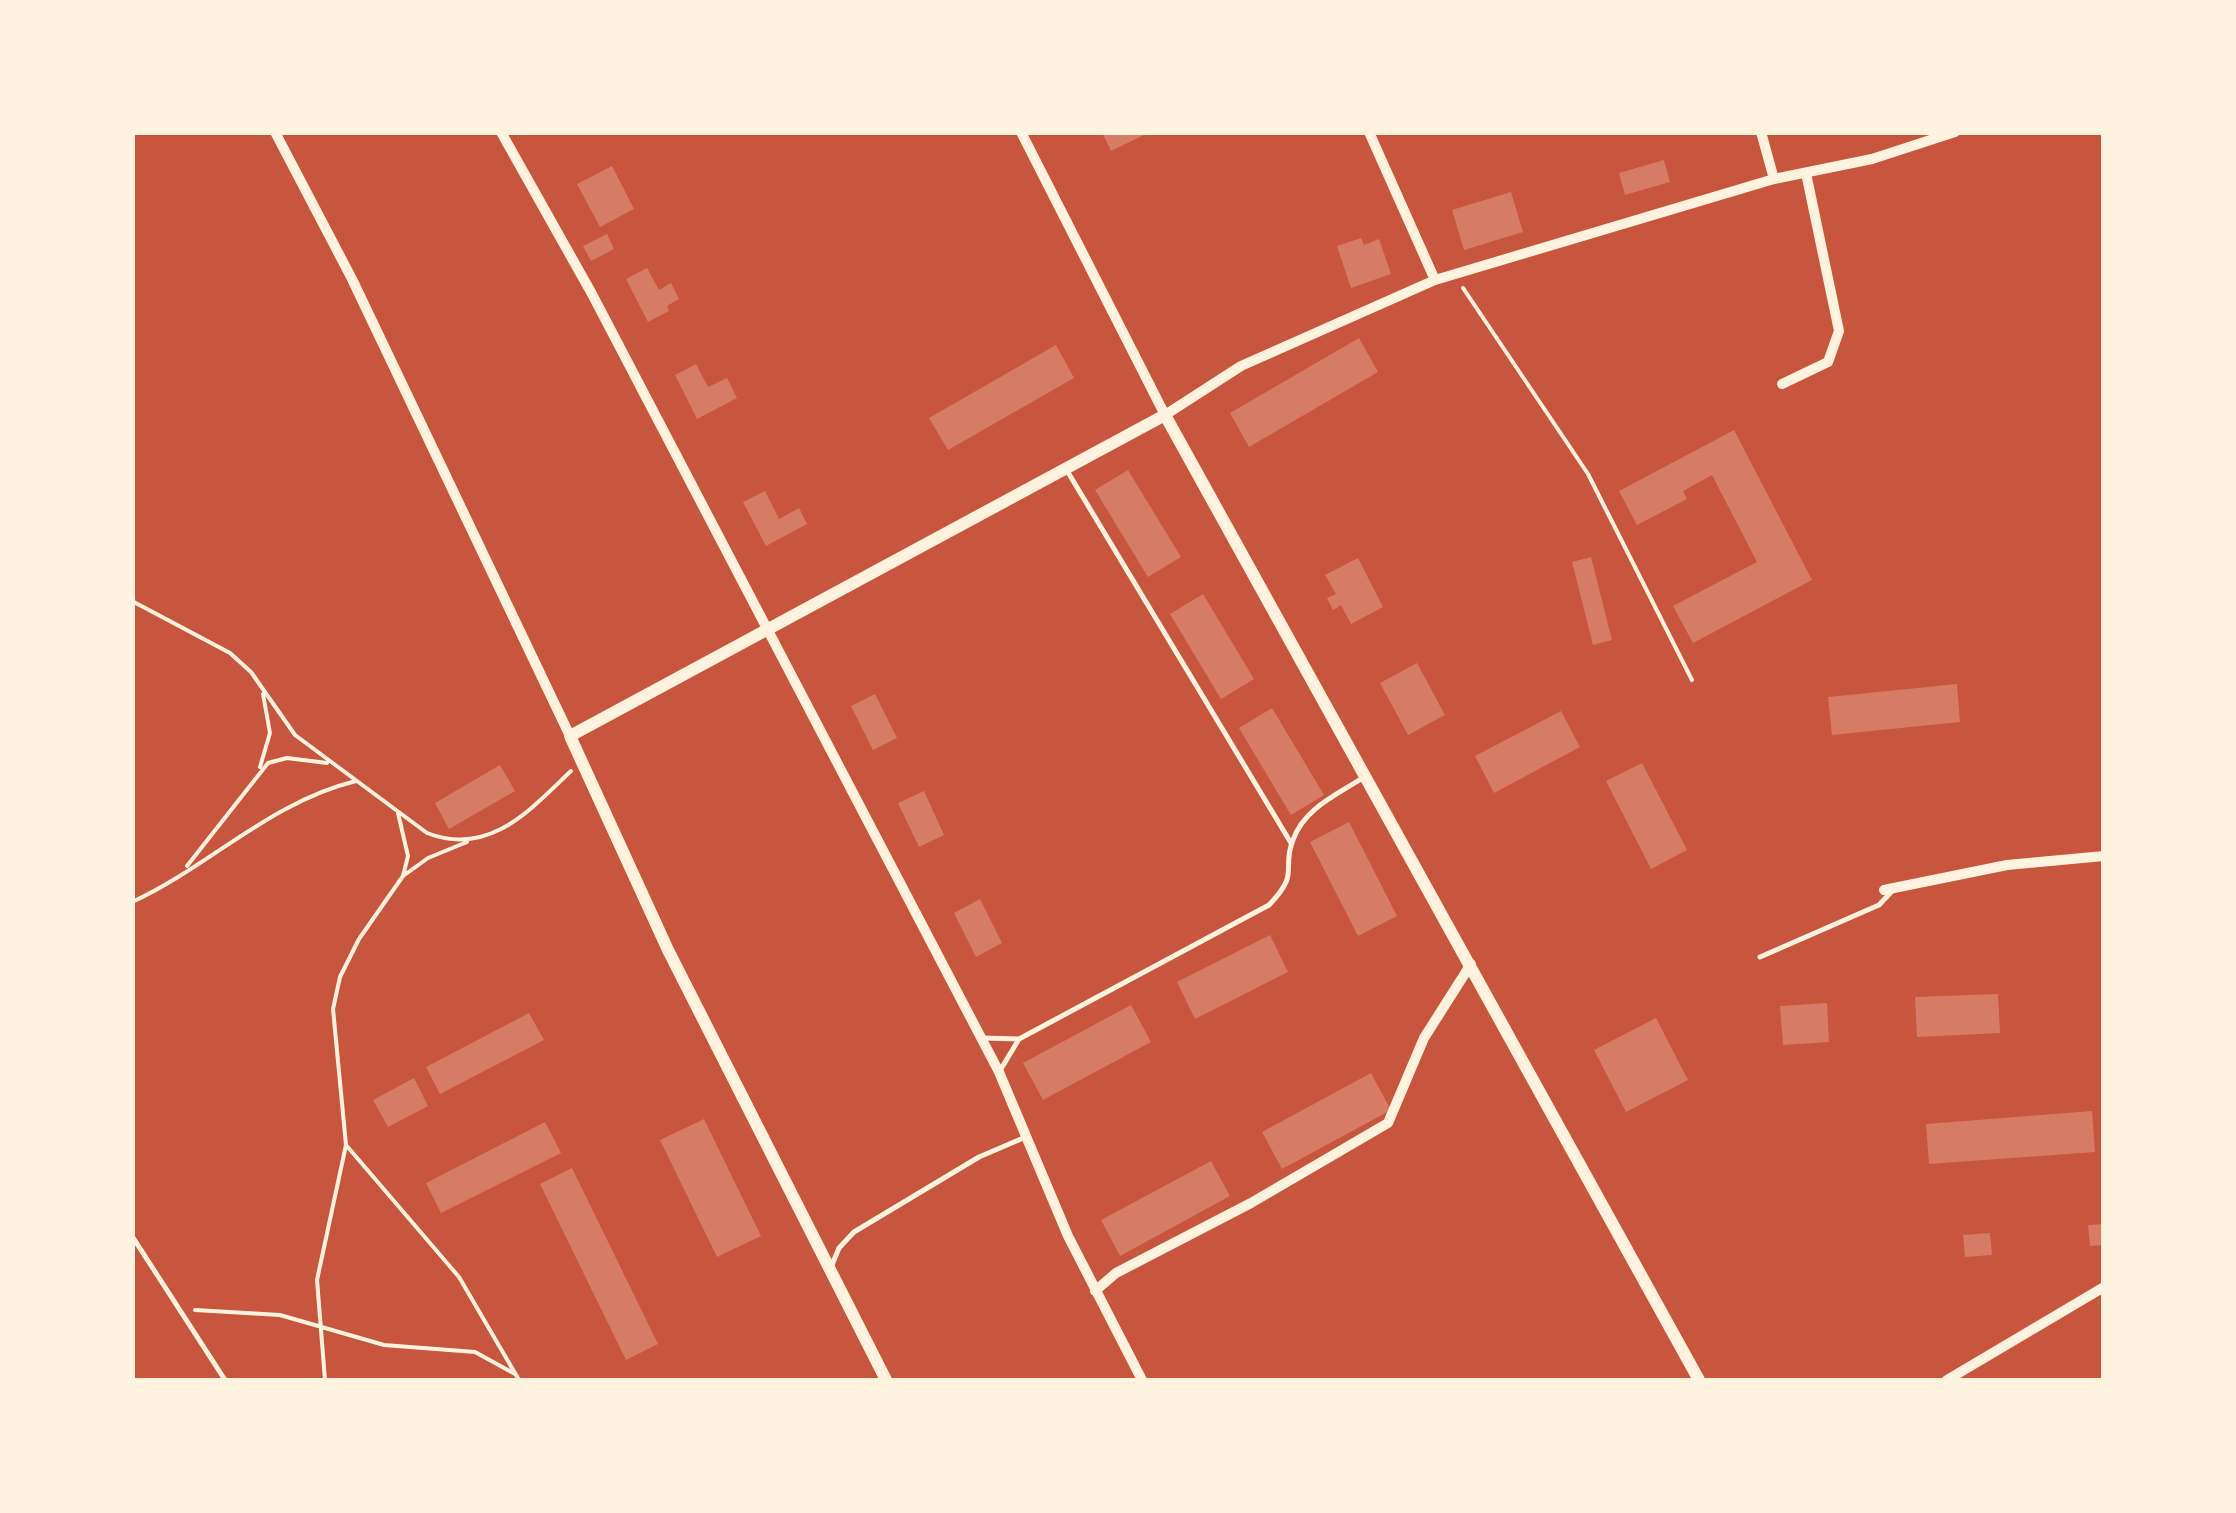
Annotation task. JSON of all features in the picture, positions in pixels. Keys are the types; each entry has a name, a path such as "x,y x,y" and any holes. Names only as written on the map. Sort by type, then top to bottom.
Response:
{"street":[{"path":"275,132 352,279 668,950 882,1379"},
{"path":"501,132 770,632 981,1038 1095,1292 1142,1380"},
{"path":"1020,132 1165,415 1699,1380"},
{"path":"1369,132 1435,280"},
{"path":"1761,132 1774,179"},
{"path":"570,736 1066,470 1165,415 1241,366 1435,280 1774,179 1872,159 1956,132"},
{"path":"1782,384 1828,362 1839,331 1806,173"},
{"path":"1884,890 2007,865 2104,856"},
{"path":"1095,1292 1116,1273 1251,1203 1388,1123 1424,1038 1471,964"},
{"path":"1948,1380 2104,1287"}],"lane":[{"path":"1066,470 1291,843"},
{"path":"998,1072 1019,1039 1269,905 1291,872 1291,843 1306,815 1367,776"},
{"path":"1760,957 1879,905 1896,887"},
{"path":"981,1038 1019,1039"},
{"path":"829,1273 839,1248 854,1232 980,1158 1028,1136"},
{"path":"132,1236 225,1380"}],"path":[{"path":"1454,274 1588,474 1692,680"},
{"path":"132,602 230,653 260,686 295,736 427,834 467,842"},
{"path":"184,870 258,772 270,733 260,686"},
{"path":"258,772 288,758 328,763"},
{"path":"325,1380 317,1280 346,1145 333,1008 340,977 359,939 403,876 428,858 515,824 581,761"},
{"path":"132,902 306,797 356,782"},
{"path":"398,811 408,856 403,876"},
{"path":"346,1145 459,1278 519,1380"},
{"path":"177,1304 206,1312 280,1314 384,1345 474,1352 515,1374"}],"building":[{"path":"1102,132 1150,132 1111,151"},
{"path":"1664,160 1670,182 1625,195 1619,173"},
{"path":"612,166 634,209 600,227 577,184"},
{"path":"1511,192 1523,232 1464,250 1452,210"},
{"path":"607,234 614,249 591,261 583,246"},
{"path":"1361,238 1364,245 1379,239 1391,274 1351,288 1337,246"},
{"path":"647,268 659,290 671,283 679,299 667,306 669,311 648,322 626,279"},
{"path":"1359,338 1378,372 1249,447 1230,413"},
{"path":"1056,345 1074,378 948,450 929,418"},
{"path":"696,364 708,387 727,378 737,398 697,419 675,375"},
{"path":"1734,430 1812,580 1693,643 1673,606 1757,562 1712,475 1683,491 1687,499 1637,525 1619,491"},
{"path":"1128,470 1181,557 1148,577 1095,490"},
{"path":"765,491 779,519 799,508 807,524 766,546 743,502"},
{"path":"1591,557 1612,640 1593,645 1572,562"},
{"path":"1358,558 1383,607 1351,624 1341,605 1333,610 1327,598 1336,594 1325,575"},
{"path":"1203,594 1254,679 1221,699 1170,614"},
{"path":"1417,663 1445,715 1408,735 1380,683"},
{"path":"1957,684 1960,722 1832,735 1828,697"},
{"path":"875,694 897,738 873,750 851,706"},
{"path":"1272,708 1324,795 1291,815 1239,728"},
{"path":"1561,711 1580,747 1494,793 1475,756"},
{"path":"1642,763 1687,850 1651,869 1606,781"},
{"path":"500,765 515,791 449,829 435,803"},
{"path":"924,791 944,835 919,847 898,803"},
{"path":"1349,822 1397,916 1358,936 1310,842"},
{"path":"980,899 1002,943 976,957 954,913"},
{"path":"1270,935 1288,972 1195,1019 1177,982"},
{"path":"1998,994 2000,1033 1917,1037 1915,997"},
{"path":"1827,1003 1829,1042 1783,1045 1780,1006"},
{"path":"1131,1005 1151,1042 1043,1100 1023,1063"},
{"path":"529,1013 544,1040 440,1094 426,1067"},
{"path":"1656,1018 1688,1080 1626,1112 1594,1050"},
{"path":"1371,1073 1391,1110 1282,1169 1262,1132"},
{"path":"414,1078 428,1106 388,1127 373,1100"},
{"path":"2092,1111 2095,1152 1929,1164 1926,1124"},
{"path":"704,1119 761,1236 717,1257 660,1140"},
{"path":"545,1122 561,1153 441,1213 426,1183"},
{"path":"1211,1161 1230,1196 1120,1256 1101,1220"},
{"path":"572,1168 658,1344 626,1360 540,1184"},
{"path":"2104,1224 2104,1245 2090,1246 2088,1225"},
{"path":"1990,1233 1992,1255 1965,1257 1963,1235"}]}
